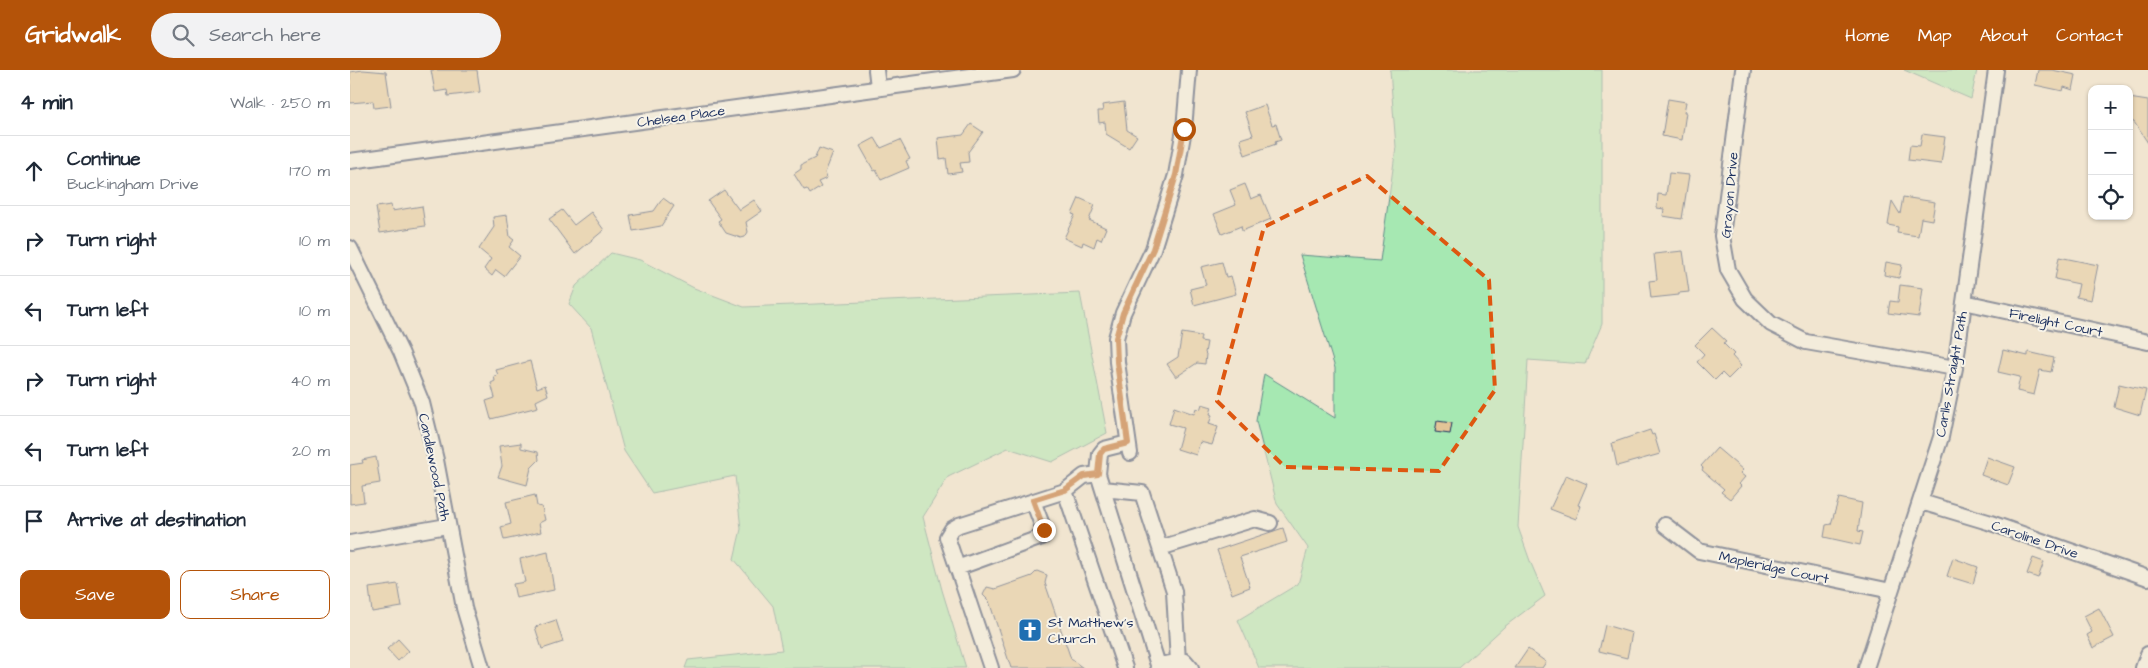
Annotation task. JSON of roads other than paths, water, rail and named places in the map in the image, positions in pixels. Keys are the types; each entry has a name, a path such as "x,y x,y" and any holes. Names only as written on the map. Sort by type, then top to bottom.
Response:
{"street":[{"path":"876,70 878,87"},
{"name":"Chelsea Place","path":"350,161 878,87 1013,70"},
{"path":"1189,70 1184,129 1176,175 1153,249 1123,313 1116,338 1117,362 1129,448 1104,449 1100,454 1098,474 1156,666 1185,661 1191,668"},
{"name":"Grayon Drive","path":"1743,70 1722,236 1728,270 1745,300 1771,324 1806,342 1954,368"},
{"name":"Carlls Straight Path","path":"1866,668 1922,502 1941,437 1964,302 1996,70"},
{"name":"Candlewood Path","path":"350,248 401,352 422,403 436,460 464,608 482,668"},
{"name":"Firelight Court","path":"1964,302 2148,342"},
{"path":"991,668 948,537 952,529 1065,490 1084,476 1098,474"},
{"path":"1103,489 1142,493 1174,591 1178,662"},
{"path":"1065,490 1125,668"},
{"path":"957,568 1042,537 1044,530 1033,500"},
{"name":"Caroline Drive","path":"1922,502 1988,522 2148,578"},
{"path":"1160,548 1255,519 1270,523"},
{"name":"Mapleridge Court","path":"1665,525 1699,551 1891,590"},
{"path":"350,543 448,526"},
{"path":"2143,668 2148,654"}],"place":[{"name":"St Matthew's Church","path":"1030,630"}]}
